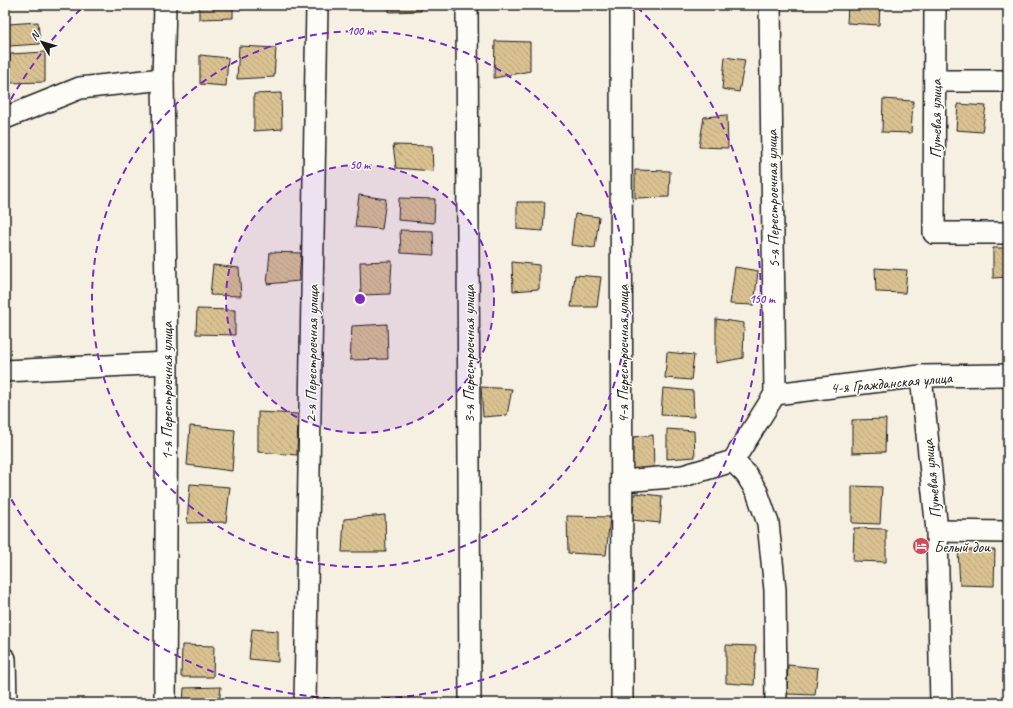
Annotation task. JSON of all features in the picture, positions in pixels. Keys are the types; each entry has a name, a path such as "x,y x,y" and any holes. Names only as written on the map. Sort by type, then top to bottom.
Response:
{"street":[{"name":"1-я Перестроечная улица","path":"164,5 167,363 165,703"},
{"name":"2-я Перестроечная улица","path":"305,703 317,5"},
{"name":"3-я Перестроечная улица","path":"467,5 470,703"},
{"name":"4-я Перестроечная улица","path":"621,5 622,703"},
{"name":"5-я Перестроечная улица","path":"770,5 775,394"},
{"name":"Путевая улица","path":"935,5 934,233 1008,233"},
{"path":"5,118 80,88 164,79"},
{"path":"935,81 1008,81"},
{"path":"5,371 167,363"},
{"name":"4-я Гражданская улица","path":"775,394 921,376 1008,376"},
{"name":"Путевая улица","path":"921,376 937,531 941,703"},
{"path":"622,481 683,476 733,461 775,394"},
{"path":"733,461 746,474 757,492 768,523 775,590 776,703"},
{"path":"937,531 1008,532"},
{"path":"5,659 6,703"}],"building":[{"path":"199,5 233,5 233,18 199,19"},
{"path":"389,5 421,5 421,11 389,12"},
{"path":"848,5 880,5 879,25 847,23"},
{"path":"38,22 40,44 9,46 8,24"},
{"path":"495,41 530,42 530,71 494,78"},
{"path":"239,46 276,48 274,77 237,79"},
{"path":"45,52 45,82 9,83 10,54"},
{"path":"200,55 228,58 226,86 200,84"},
{"path":"725,57 745,60 739,92 722,89"},
{"path":"281,93 282,129 254,131 254,94"},
{"path":"883,99 913,101 911,133 882,132"},
{"path":"958,104 986,106 982,132 956,130"},
{"path":"727,115 728,148 699,147 704,117"},
{"path":"393,145 432,146 433,171 396,168"},
{"path":"635,170 670,171 669,197 635,198"},
{"path":"359,195 386,199 382,229 355,227"},
{"path":"399,198 435,199 434,223 398,220"},
{"path":"517,202 545,202 543,231 517,229"},
{"path":"575,214 599,217 595,248 571,245"},
{"path":"400,230 433,231 434,255 401,253"},
{"path":"993,248 1008,248 1008,277 993,278"},
{"path":"270,252 301,253 299,281 267,284"},
{"path":"392,261 390,294 361,295 360,262"},
{"path":"512,262 539,265 539,289 513,291"},
{"path":"213,265 239,268 241,296 210,295"},
{"path":"735,267 758,271 754,305 730,304"},
{"path":"875,268 907,270 905,293 876,292"},
{"path":"575,275 601,277 597,307 571,307"},
{"path":"197,309 235,310 235,335 196,334"},
{"path":"716,319 744,323 743,358 716,363"},
{"path":"387,324 388,359 350,360 352,326"},
{"path":"667,352 694,355 691,380 665,378"},
{"path":"481,387 512,389 507,415 483,417"},
{"path":"663,388 693,391 694,417 661,415"},
{"path":"258,412 298,414 297,455 258,452"},
{"path":"886,419 885,452 852,453 852,420"},
{"path":"190,426 235,430 232,471 187,465"},
{"path":"667,429 694,431 695,457 667,459"},
{"path":"653,435 654,469 631,472 633,437"},
{"path":"190,484 230,487 226,522 187,523"},
{"path":"852,486 882,487 880,524 852,523"},
{"path":"635,493 662,496 660,523 632,520"},
{"path":"385,515 386,552 342,552 344,519"},
{"path":"567,516 610,517 606,555 568,553"},
{"path":"854,528 886,529 886,562 853,561"},
{"path":"958,550 995,550 994,586 960,585"},
{"path":"252,629 278,631 278,662 249,659"},
{"path":"182,645 214,646 213,677 181,677"},
{"path":"726,645 756,646 754,685 726,683"},
{"path":"788,665 818,668 815,695 787,694"},
{"path":"221,687 219,703 183,703 184,688"}],"place":[{"name":"Белый дои","path":"921,546"}]}
